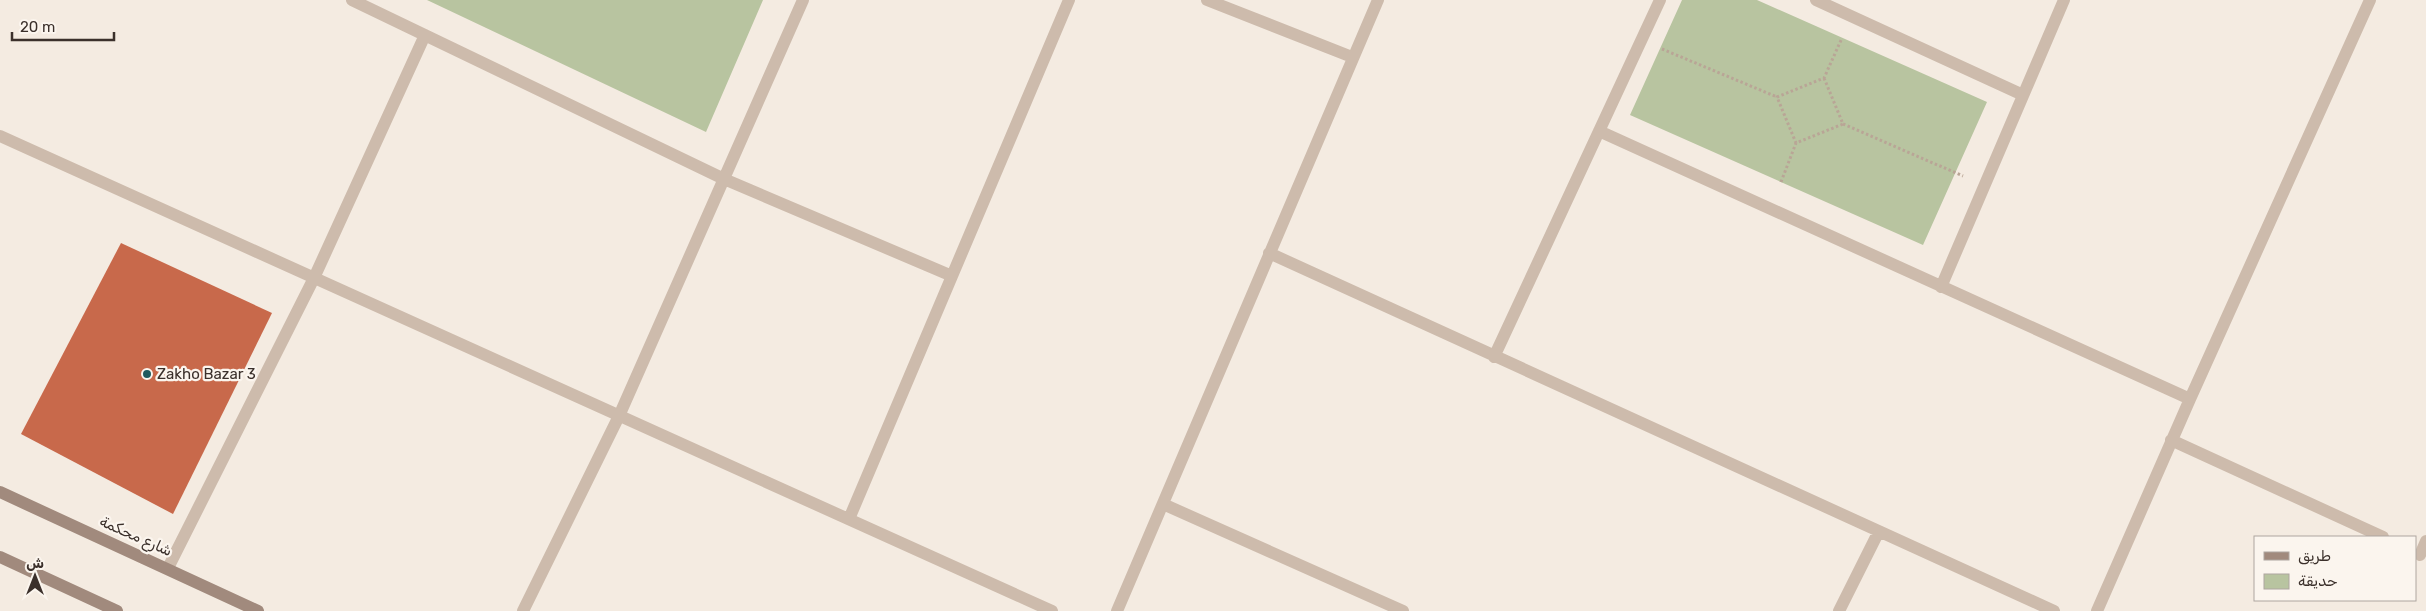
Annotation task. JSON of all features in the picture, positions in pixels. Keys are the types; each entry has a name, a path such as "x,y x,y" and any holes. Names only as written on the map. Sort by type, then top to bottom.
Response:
{"main road":[{"name":"شارع محكمة","path":"0,492 258,611"},
{"path":"0,558 98,607 117,611"}],"street":[{"path":"352,0 724,179 952,276"},
{"path":"523,611 620,416 803,0"},
{"path":"849,519 1069,0"},
{"path":"1207,0 1352,57"},
{"path":"1117,611 1352,57 1378,0"},
{"path":"1494,357 1660,0"},
{"path":"1816,0 2023,95"},
{"path":"1940,287 2064,0"},
{"path":"2097,611 2171,440 2370,0"},
{"path":"168,568 314,278 425,35"},
{"path":"1599,131 2190,399"},
{"path":"0,136 1052,611"},
{"path":"1269,253 2054,611"},
{"path":"2171,440 2380,536"},
{"path":"1163,504 1403,611"},
{"path":"1839,611 1879,531"},
{"path":"2420,555 2426,541"}],"path":[{"path":"1777,97 1824,78 1842,38"},
{"path":"1642,40 1777,97 1796,143 1781,182"},
{"path":"1824,78 1843,124 1984,185"},
{"path":"1796,143 1843,124"}],"green space":[{"path":"427,0 763,0 706,132"},
{"path":"1682,0 1757,0 1987,102 1923,245 1630,115"}],"building":[{"name":"Zakho Bazar 3","path":"121,243 272,313 173,514 21,434"}],"place":[{"name":"Zakho Bazar 3","path":"147,374"}]}
